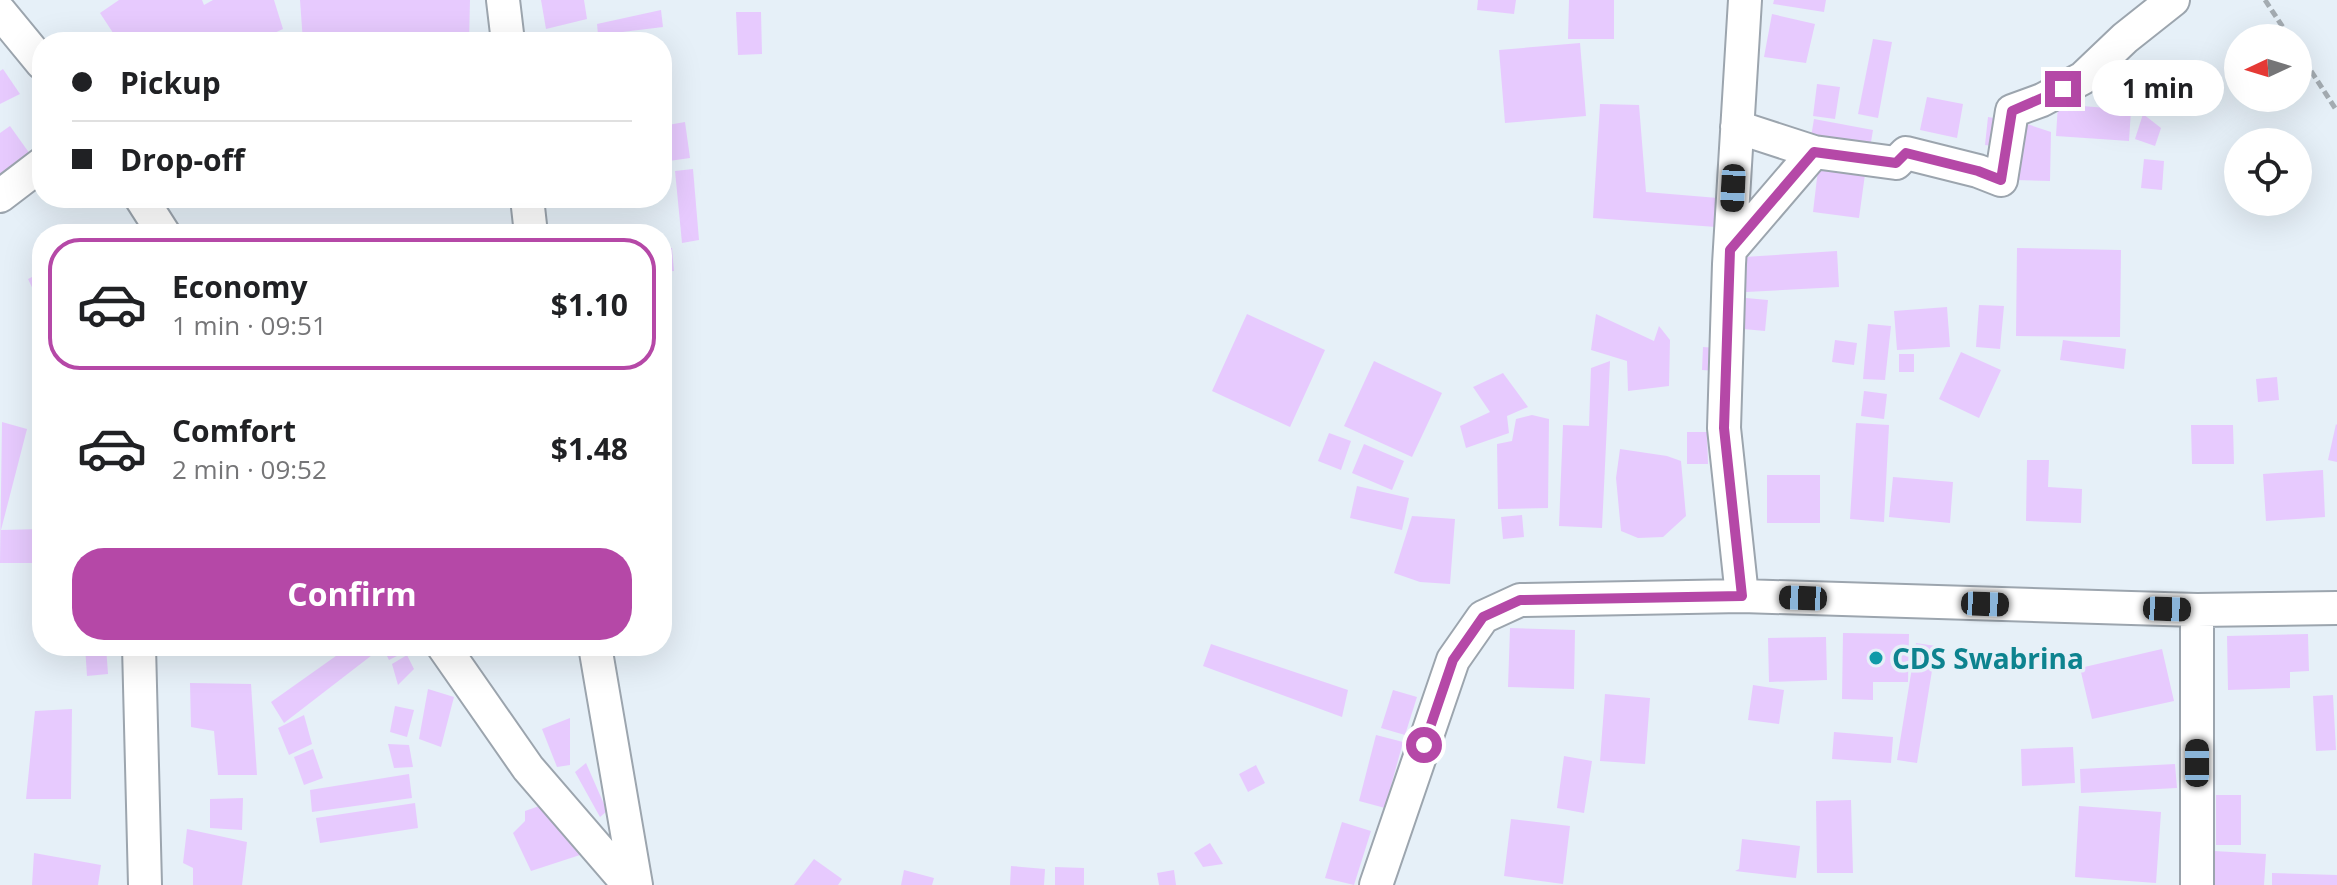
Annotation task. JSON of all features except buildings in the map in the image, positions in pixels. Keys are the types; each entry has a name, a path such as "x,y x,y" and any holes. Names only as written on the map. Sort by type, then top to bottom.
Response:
{"street":[{"path":"503,0 507,32"},
{"path":"1742,596 1724,428 1730,250 1745,0"},
{"path":"1737,127 1814,152 1896,163 1906,153 2001,180 2012,111 2042,100 2083,78 2125,38 2173,0"},
{"path":"0,12 32,51"},
{"path":"1730,250 1814,152"},
{"path":"0,196 32,172"},
{"path":"1376,885 1453,660 1483,617 1520,600 1742,596 2197,610 2337,608"},
{"path":"2197,610 2197,885"},
{"path":"139,656 145,885"},
{"path":"450,656 528,768 629,885"},
{"path":"597,656 636,885"}],"path":[{"path":"2265,0 2281,24"},
{"path":"2312,73 2337,111"}],"place":[{"name":"CDS Swabrina","path":"1876,658"}],"route":[{"path":"1424,745 1453,660 1483,617 1520,600 1742,596 1724,428 1730,250 1814,152 1896,163 1906,153 2001,180 2012,111 2063,89"}]}
